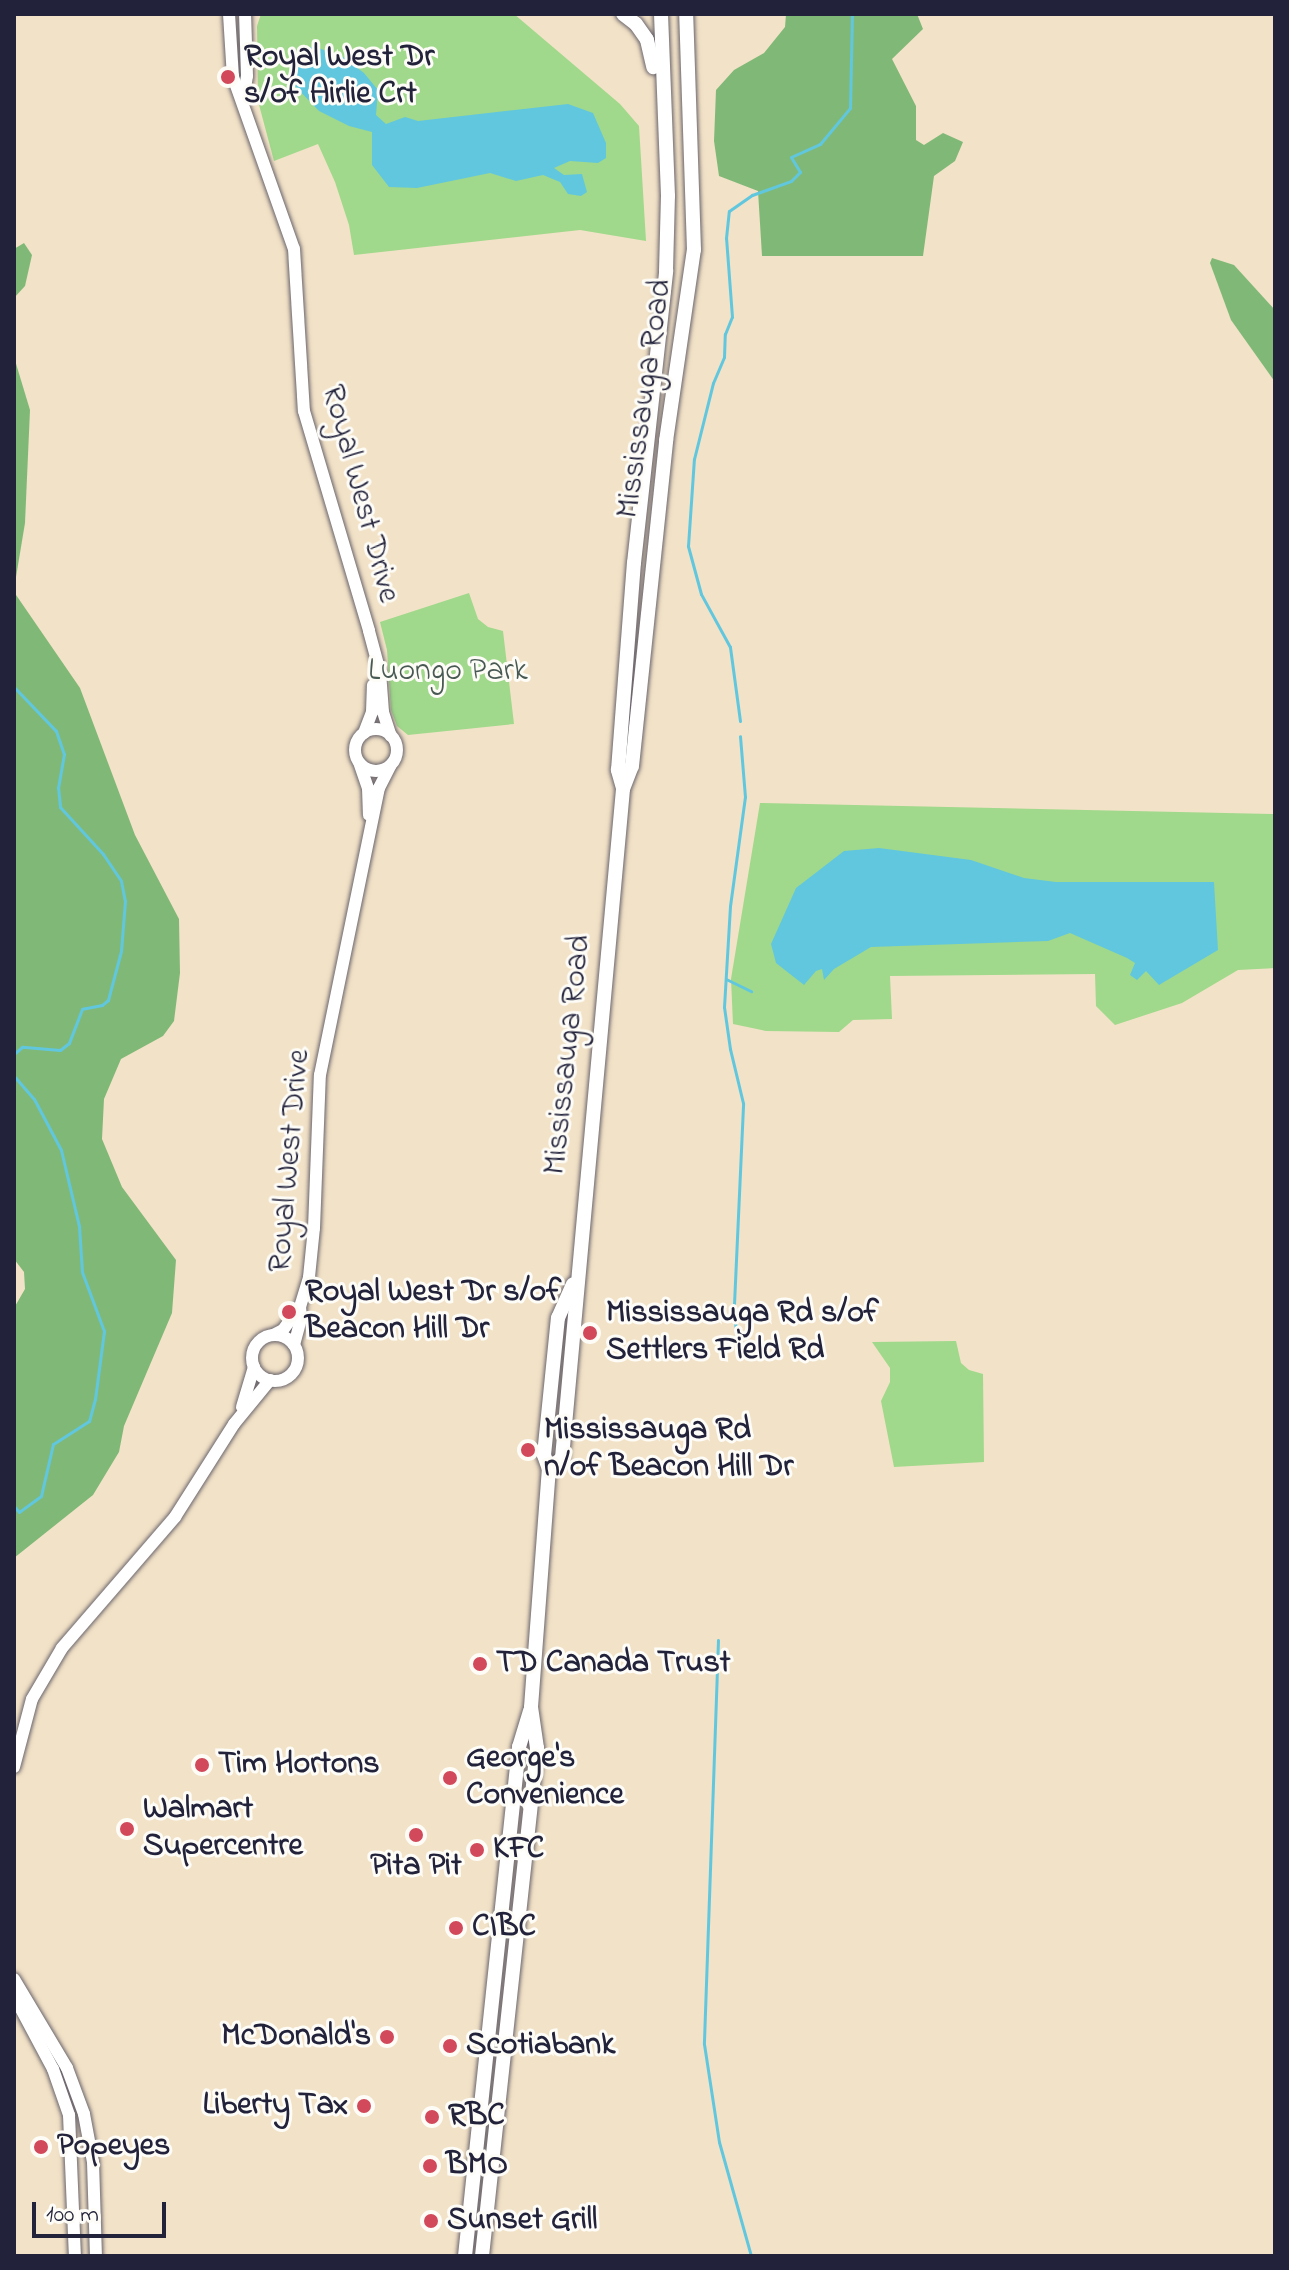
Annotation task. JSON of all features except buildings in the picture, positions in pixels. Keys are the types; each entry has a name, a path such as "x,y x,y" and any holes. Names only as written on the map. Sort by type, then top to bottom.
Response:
{"main road":[{"path":"623,14 636,24 647,40 652,52 655,97 663,104"},
{"name":"Mississauga Road","path":"623,789 618,770 634,563 666,271 668,196 661,14"},
{"name":"Mississauga Road","path":"465,2256 519,1747 531,1707 549,1469 544,1455 558,1318 575,1280 623,789 632,766 666,441 694,250 686,14"},
{"name":"Mississauga Road","path":"482,2256 537,1748 531,1707"}],"street":[{"name":"Royal West Drive","path":"243,104 247,76 245,14"},
{"path":"245,29 251,14"},
{"name":"Royal West Drive","path":"228,17 233,77 294,249 304,411 354,577 376,666 372,712 364,733"},
{"name":"Royal West Drive","path":"376,666 380,672 383,712 391,736"},
{"path":"376,729 391,736 397,754 390,766 372,771 360,765 355,748 364,733 376,729"},
{"name":"Royal West Drive","path":"360,765 368,788 370,831"},
{"name":"Royal West Drive","path":"294,1345 312,1255 320,1075 370,831 376,817 379,788 390,766"},
{"name":"Royal West Drive","path":"273,1335 283,1330 300,1307"},
{"path":"234,1424 254,1367 256,1345 273,1335 285,1338 294,1345 298,1360 292,1373 280,1380 270,1380 254,1367"},
{"path":"14,1767 32,1699 54,1660 175,1517 234,1424 270,1380"},
{"path":"14,1979 61,2056 84,2114 93,2162 96,2256"},
{"path":"14,1996 53,2069 69,2115 75,2256"}],"green space":[{"path":"261,14 514,14 620,104 639,126 646,241 580,230 354,255 349,225 318,144 274,161 258,101 257,26"},
{"path":"786,14 917,14 923,29 892,59 916,106 916,140 924,145 943,133 963,142 955,161 934,176 923,256 762,256 758,191 719,176 714,141 716,90 734,70 764,53 785,27"},
{"path":"24,243 32,255 25,286 14,298 14,249"},
{"path":"1212,258 1234,265 1275,310 1275,382 1231,320 1210,263"},
{"path":"14,357 30,410 25,523 14,589"},
{"path":"14,592 80,688 135,835 179,919 180,973 174,1021 163,1036 121,1059 104,1099 102,1139 122,1187 176,1260 172,1313 124,1426 119,1452 93,1495 14,1558 14,1308 25,1289 24,1272 14,1259"},
{"name":"Luongo Park","path":"469,593 478,619 488,627 503,631 514,724 408,735 397,726 391,710 387,650 380,622"},
{"path":"760,803 1275,814 1275,968 1238,970 1182,1003 1115,1025 1096,1006 1095,974 890,976 892,1019 853,1020 839,1032 766,1031 733,1024 731,979"},
{"path":"956,1341 961,1363 969,1370 983,1374 984,1462 894,1467 881,1401 890,1382 890,1368 872,1342"}],"water":[{"path":"313,46 343,57 364,73 378,90 376,115 386,124 405,117 418,121 568,104 593,113 606,143 606,158 598,163 570,161 554,168 564,175 582,174 587,192 581,196 568,194 560,182 543,175 516,181 490,173 417,188 389,187 372,165 372,132 349,126 319,111 291,82 290,66 298,55"},
{"path":"879,848 971,860 1024,878 1056,882 1214,882 1218,950 1159,985 1146,971 1137,980 1130,975 1135,963 1127,958 1070,933 1048,941 871,947 834,969 824,980 822,969 816,971 804,985 776,963 771,944 796,888 844,851"}],"waterway":[{"path":"740,721 730,647 701,594 688,546 694,459 713,383 724,357 725,334 732,317 726,238 729,211 752,195 791,181 800,172 791,157 820,144 850,108 852,14"},
{"path":"14,687 56,731 64,754 58,787 60,807 103,854 121,881 125,901 121,951 108,1000 102,1005 82,1009 69,1043 60,1050 22,1047 14,1054"},
{"path":"736,1335 734,1304 743,1103 724,1007 730,906 745,797 740,736"},
{"path":"726,979 751,991"},
{"path":"14,1076 34,1099 61,1150 79,1226 82,1272 104,1331 89,1421 53,1444 41,1496 19,1512 14,1506"},
{"path":"718,1640 704,2044 719,2142 751,2256"}],"place":[{"name":"Royal West Dr s/of Airlie Crt","path":"228,77"},
{"name":"Royal West Dr s/of Beacon Hill Dr","path":"289,1312"},
{"name":"Mississauga Rd s/of Settlers Field Rd","path":"590,1333"},
{"name":"Mississauga Rd n/of Beacon Hill Dr","path":"528,1450"},
{"name":"TD Canada Trust","path":"480,1664"},
{"name":"Tim Hortons","path":"202,1765"},
{"name":"George's Convenience","path":"450,1778"},
{"name":"Walmart Supercentre","path":"127,1829"},
{"name":"Pita Pit","path":"416,1835"},
{"name":"KFC","path":"477,1850"},
{"name":"CIBC","path":"456,1928"},
{"name":"McDonald's","path":"387,2037"},
{"name":"Scotiabank","path":"450,2046"},
{"name":"Liberty Tax","path":"364,2106"},
{"name":"RBC","path":"432,2117"},
{"name":"Popeyes","path":"41,2147"},
{"name":"BMO","path":"430,2166"},
{"name":"Sunset Grill","path":"431,2221"}]}
